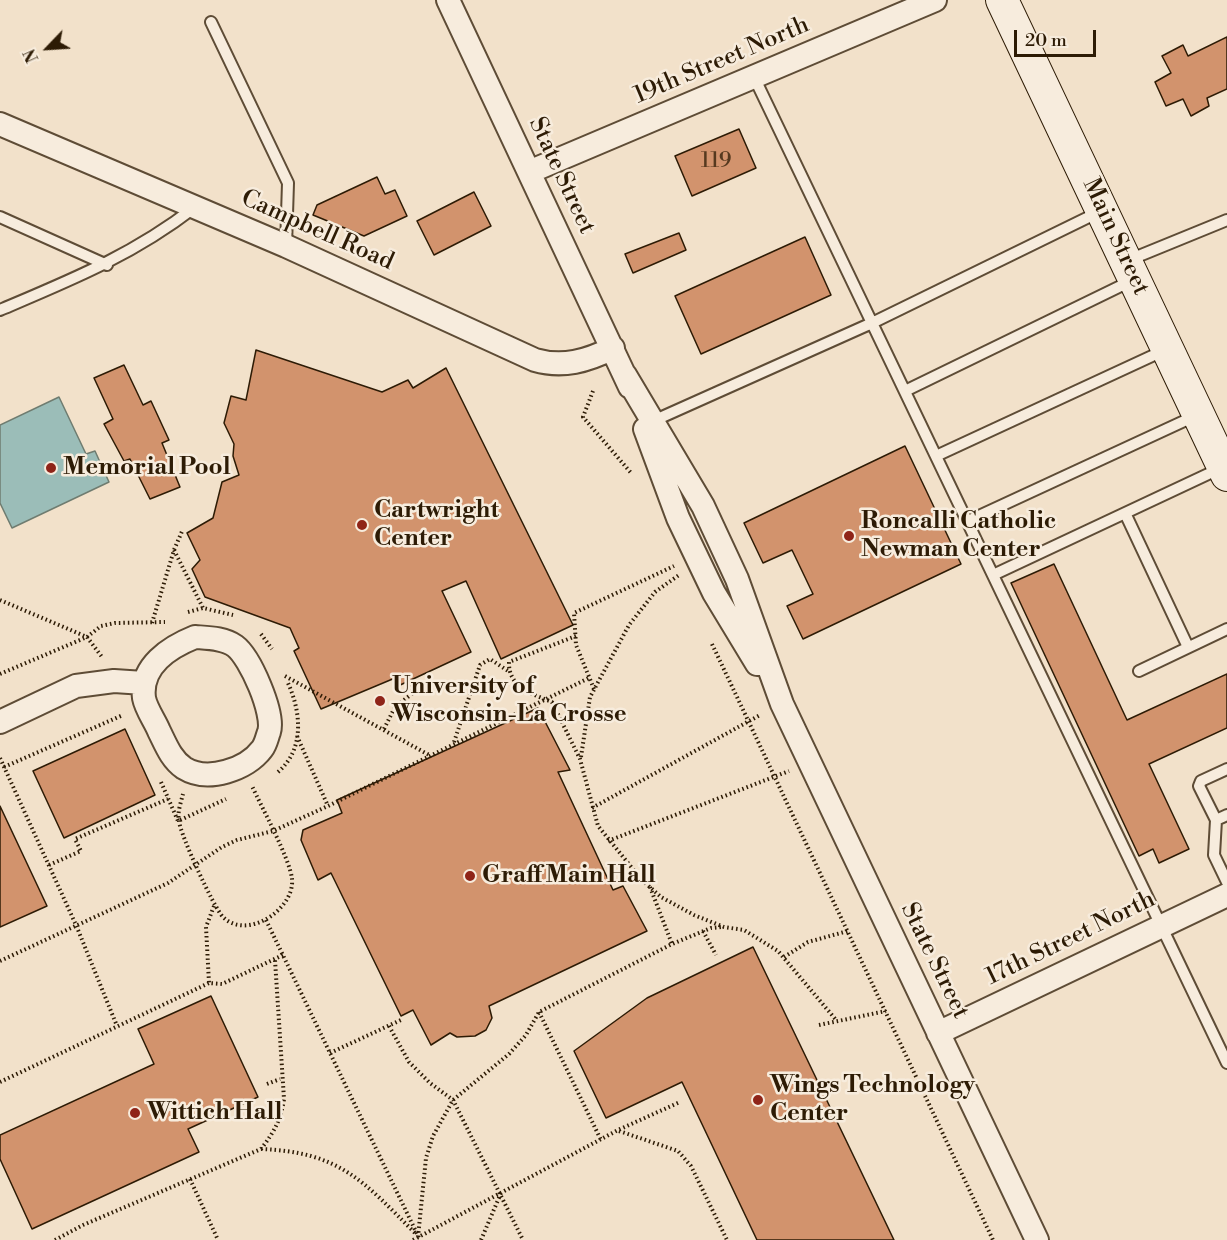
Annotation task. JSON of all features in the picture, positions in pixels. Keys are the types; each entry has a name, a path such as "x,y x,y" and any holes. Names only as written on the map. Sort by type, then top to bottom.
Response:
{"street":[{"name":"State Street","path":"448,0 625,375 678,518 714,593 782,704"},
{"name":"19th Street North","path":"529,172 935,0"},
{"name":"Main Street","path":"1002,0 1198,414 1223,458"},
{"name":"Campbell Road","path":"0,124 286,246 535,360 560,365 589,359 613,348"},
{"name":"State Street","path":"625,375 703,506 737,579 782,704 1037,1240"},
{"path":"195,637 217,639 234,645 245,656 268,708 270,727 264,747 242,766 228,771 207,773 186,769 173,758 144,700 144,683 156,662 173,646 195,637"},
{"path":"0,722 76,686 114,681 144,683"},
{"name":"17th Street North","path":"938,1033 1227,895"}],"lane":[{"path":"211,22 288,183 286,246"},
{"path":"754,77 1227,1063"},
{"path":"0,310 107,265 168,228 195,207"},
{"path":"653,421 872,322 1102,211"},
{"path":"0,217 107,265"},
{"path":"905,391 1227,220"},
{"path":"936,456 1168,349"},
{"path":"968,521 1198,414"},
{"path":"993,575 1125,513 1223,458"},
{"path":"1125,513 1188,647"},
{"path":"1139,670 1227,628"},
{"path":"1227,769 1201,781 1199,786 1216,820 1214,855 1227,882"},
{"path":"1216,820 1227,815"}],"path":[{"path":"593,391 583,417 630,469 635,479"},
{"path":"152,623 174,550 183,529"},
{"path":"174,550 203,608"},
{"path":"670,555 684,585"},
{"path":"594,690 576,645 574,613 675,565"},
{"path":"580,759 583,729 594,690 629,625 656,592 680,574"},
{"path":"0,600 87,637 105,660"},
{"path":"184,614 203,608 224,611 240,618"},
{"path":"0,674 87,637 101,626 115,622 168,622"},
{"path":"255,627 268,640 276,657"},
{"path":"508,670 509,662 522,655 576,636"},
{"path":"709,637 993,1240"},
{"path":"454,743 480,665 490,659 508,670 524,691 552,702 580,759 598,825 608,841 649,887 661,897 694,915 724,927 744,930 784,957 837,1021"},
{"path":"271,778 290,758 300,719 296,701 280,666"},
{"path":"285,676 431,756"},
{"path":"0,961 168,883 222,847 237,840 273,831 328,806 589,678"},
{"path":"384,729 395,707 413,693 412,680"},
{"path":"592,808 748,720 782,704"},
{"path":"4,767 128,712"},
{"path":"297,736 328,806"},
{"path":"0,758 76,926 117,1026"},
{"path":"608,841 809,763"},
{"path":"186,769 178,821 215,905 224,918 245,925 266,920 289,896 292,879 273,831 242,766"},
{"path":"242,792 262,783"},
{"path":"178,821 231,797"},
{"path":"49,865 81,851 75,839 168,799"},
{"path":"649,887 672,944"},
{"path":"209,983 206,927 215,905"},
{"path":"266,920 419,1238"},
{"path":"419,1238 426,1158 433,1136 453,1100 509,1054 526,1035 539,1012 672,944 703,931 724,927"},
{"path":"703,931 716,955"},
{"path":"784,957 808,942 848,931"},
{"path":"0,1082 209,983 222,984 283,955"},
{"path":"261,1149 274,1132 284,1099 280,1079 275,960"},
{"path":"819,1025 886,1011"},
{"path":"539,1012 601,1140"},
{"path":"330,1053 403,1019"},
{"path":"389,1026 409,1062 430,1083 453,1100 523,1240"},
{"path":"267,1084 280,1079"},
{"path":"413,1240 618,1130 680,1102"},
{"path":"618,1130 678,1151 691,1166 727,1240"},
{"path":"55,1240 83,1225 261,1149 291,1150 340,1166 363,1181 419,1238"},
{"path":"190,1179 218,1240"},
{"path":"482,1240 501,1193"}],"water":[{"name":"Memorial Pool","path":"59,397 86,454 95,451 109,482 12,528 0,503 0,425"}],"building":[{"path":"1227,37 1227,89 1207,98 1209,106 1191,116 1183,99 1166,106 1155,82 1171,73 1162,56 1183,45 1188,56"},
{"path":"739,129 756,168 692,196 675,156"},
{"path":"377,177 385,194 395,190 407,216 364,236 313,215 317,205"},
{"path":"474,192 491,226 434,255 417,221"},
{"path":"679,233 686,250 633,273 625,254"},
{"path":"805,237 831,295 701,354 675,296"},
{"name":"Cartwright Center","path":"256,350 382,392 408,380 413,388 446,368 573,625 501,659 466,581 442,591 471,652 398,686 395,678 321,709 294,651 299,648 290,628 205,597 192,569 200,560 187,533 213,518 222,482 239,475 233,456 234,444 224,423 231,396 246,400"},
{"path":"124,365 143,405 151,401 169,440 162,443 180,487 150,499 130,459 124,461 104,424 113,419 94,378"},
{"name":"Roncalli Catholic Newman Center","path":"905,446 961,564 803,639 787,606 813,594 792,550 763,563 744,523"},
{"path":"1054,564 1127,720 1227,674 1227,728 1149,764 1189,849 1159,863 1153,849 1139,856 1011,583"},
{"name":"Graff Main Hall","path":"538,708 570,770 558,772 613,890 623,886 647,931 489,1006 492,1018 486,1030 475,1036 457,1037 450,1033 431,1045 413,1010 401,1016 331,873 318,880 301,840 303,830 342,813 337,800"},
{"path":"125,729 155,795 64,838 33,771"},
{"path":"0,806 47,906 0,927"},
{"name":"Wings Technology Center","path":"753,947 894,1240 757,1240 682,1082 606,1118 574,1051 647,998"},
{"name":"Wittich Hall","path":"211,996 258,1097 188,1129 199,1152 32,1229 0,1159 0,1135 154,1064 138,1029"}],"place":[{"name":"Memorial Pool","path":"51,468"},
{"name":"Cartwright Center","path":"362,525"},
{"name":"Roncalli Catholic Newman Center","path":"849,536"},
{"name":"University of Wisconsin-La Crosse","path":"380,701"},
{"name":"Graff Main Hall","path":"470,876"},
{"name":"Wings Technology Center","path":"758,1100"},
{"name":"Wittich Hall","path":"135,1113"}]}
